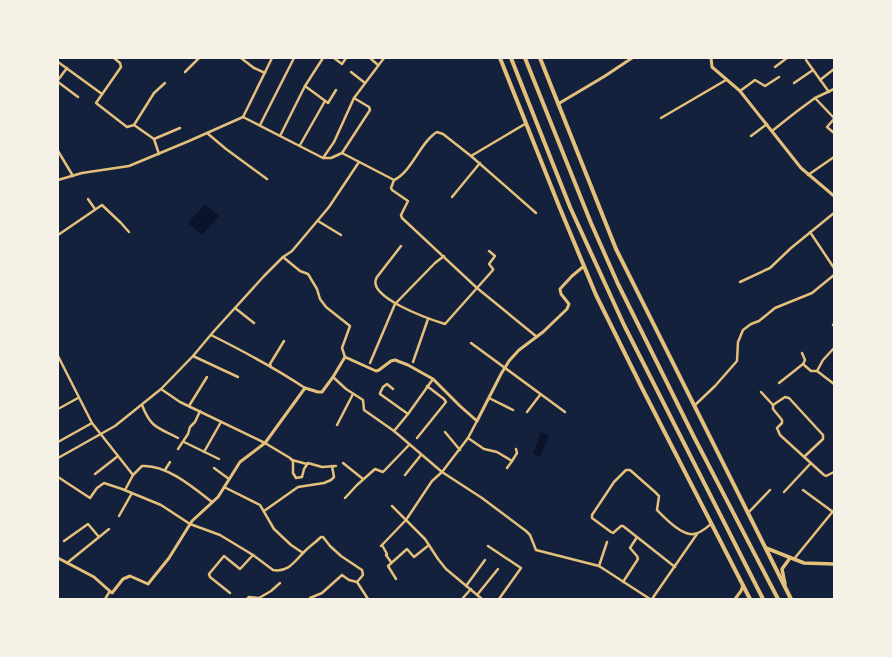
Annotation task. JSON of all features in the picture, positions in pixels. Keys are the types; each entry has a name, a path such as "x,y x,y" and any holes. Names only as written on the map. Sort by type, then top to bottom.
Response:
{"highway":[{"path":"500,58 525,124 584,266 617,339 750,599"},
{"path":"511,58 570,207 618,312 763,599"},
{"path":"525,58 591,223 629,307 778,599"},
{"path":"540,58 616,248 694,406 749,512 791,599"}],"main road":[{"path":"766,548 804,563 834,564"},
{"path":"785,586 782,569 792,558"}],"street":[{"path":"114,58 120,63 121,66 96,103 126,126 130,127 134,125 154,93 165,83"},
{"path":"185,72 199,58"},
{"path":"241,58 254,68 264,73"},
{"path":"58,180 72,175 129,166 243,117 272,58"},
{"path":"260,125 294,58"},
{"path":"280,136 305,86 323,58"},
{"path":"336,59 342,64 346,58"},
{"path":"370,58 378,65"},
{"path":"322,158 334,142 354,98 384,58"},
{"path":"558,104 632,58"},
{"path":"711,58 712,67 740,91 793,159 808,175 834,196"},
{"path":"775,67 787,58"},
{"path":"806,60 829,92"},
{"path":"58,62 102,94"},
{"path":"67,68 58,81 78,97"},
{"path":"820,80 834,69"},
{"path":"794,83 813,70"},
{"path":"351,72 365,83"},
{"path":"740,91 756,80 764,86 779,77"},
{"path":"661,118 726,80"},
{"path":"305,86 328,102 336,90"},
{"path":"772,131 815,98 834,89"},
{"path":"243,117 300,145 322,158 331,158 342,153 370,110 369,107 354,98"},
{"path":"815,98 834,118 827,127 834,133"},
{"path":"300,145 325,101"},
{"path":"471,156 525,124"},
{"path":"751,136 767,124"},
{"path":"134,125 154,141 159,154"},
{"path":"154,141 180,128"},
{"path":"536,213 480,163 443,134 436,132 398,178 394,180 391,188 408,201 402,217 477,288 538,337"},
{"path":"207,133 267,180"},
{"path":"58,151 72,175"},
{"path":"342,153 394,180"},
{"path":"808,175 834,158"},
{"path":"58,458 115,426 161,389 193,356 235,308 283,258 292,251 318,221 342,189 359,162"},
{"path":"452,197 480,163"},
{"path":"88,199 95,209"},
{"path":"58,235 101,206 104,206 129,232"},
{"path":"740,282 770,268 810,232 834,213"},
{"path":"318,221 341,235"},
{"path":"810,232 834,268"},
{"path":"402,246 375,280 375,284 379,290 395,304 428,319 445,324 493,270 489,264 495,256 489,251"},
{"path":"370,363 395,304 435,263 444,256"},
{"path":"283,258 300,271 308,274 317,289 320,299 326,307 350,326 342,348 345,357 376,371 387,362 395,360 408,365 432,379 477,421"},
{"path":"391,562 381,545 406,520 432,481 442,472 460,450 468,438 505,368 519,350 538,337 567,309 569,304 560,289 584,266"},
{"path":"694,406 715,386 737,361 738,342 743,330 751,324 759,321 775,308 812,293 834,275"},
{"path":"235,308 254,323"},
{"path":"413,362 428,319"},
{"path":"211,335 244,351 304,388 320,392 333,377 345,357"},
{"path":"271,367 270,364 284,341"},
{"path":"471,343 565,412"},
{"path":"817,370 823,360 834,348"},
{"path":"779,383 803,364 805,360 802,353"},
{"path":"58,356 92,423 133,475"},
{"path":"193,356 238,378"},
{"path":"803,364 811,371 817,370 834,384"},
{"path":"189,406 207,377"},
{"path":"333,377 353,394 363,400 364,410 394,431 442,472 482,498 526,531 530,535 536,549 599,566 651,599 697,534 711,524"},
{"path":"394,431 408,414 432,379"},
{"path":"393,389 387,384 380,394 408,414"},
{"path":"417,438 446,402 427,386"},
{"path":"104,599 110,592 112,593 123,579 130,576 148,584 169,558 190,524 218,497 240,462 265,443 304,388"},
{"path":"161,389 189,406 265,443 292,460 322,467 336,466"},
{"path":"761,392 773,405 773,409 782,421 777,428 780,435 826,476 834,472"},
{"path":"337,425 353,394"},
{"path":"527,412 540,394"},
{"path":"773,405 785,397 789,398 823,435 823,439 804,457"},
{"path":"58,409 78,398"},
{"path":"489,398 513,410"},
{"path":"142,405 152,424 178,438"},
{"path":"178,449 184,442 190,431 190,427 195,422 200,411"},
{"path":"204,452 221,422"},
{"path":"58,442 92,423"},
{"path":"445,432 460,450"},
{"path":"468,438 484,449 497,452 512,461"},
{"path":"184,442 220,459"},
{"path":"345,498 375,469 383,472 409,445"},
{"path":"507,468 517,452 516,449"},
{"path":"404,476 421,455"},
{"path":"95,474 118,456"},
{"path":"292,460 293,473 296,478 302,477 307,464"},
{"path":"165,470 170,462"},
{"path":"343,463 363,479"},
{"path":"784,492 811,463"},
{"path":"125,490 133,475 144,466 165,470 197,490 212,502"},
{"path":"264,511 276,504 298,487 328,482 334,477 332,466"},
{"path":"214,468 229,479"},
{"path":"675,567 622,526 615,532 611,532 592,517 618,477 626,470 630,470 659,496 657,510 670,523 684,532 689,534 697,534"},
{"path":"58,477 90,498 97,488 104,483 125,490 167,508 190,524 220,535 253,555 270,568 280,571 294,563 321,537 324,537 334,550 362,570 363,575 357,582"},
{"path":"224,487 257,503 262,507 271,524 278,533 291,545 303,553"},
{"path":"749,512 770,490"},
{"path":"792,558 833,511 803,490"},
{"path":"119,516 132,493"},
{"path":"392,506 425,539 442,565 482,599"},
{"path":"64,541 88,524 99,538"},
{"path":"67,563 110,529"},
{"path":"623,582 638,559 630,548 637,537"},
{"path":"599,566 607,542"},
{"path":"396,579 388,566 391,562 407,549 414,557 429,545"},
{"path":"488,546 521,568 499,599"},
{"path":"230,593 210,577 209,574 224,556 242,568 253,555"},
{"path":"58,558 94,577 110,592"},
{"path":"466,586 485,560"},
{"path":"477,595 498,569"},
{"path":"311,599 310,598 314,595 322,593 342,575 349,580 357,582 368,599"},
{"path":"246,599 249,597 259,598 271,591 280,583"},
{"path":"736,598 741,591 742,585"},
{"path":"462,599 470,589"},
{"path":"736,598 742,594 748,594"}],"water":[{"path":"205,204 219,216 202,235 188,223"},
{"path":"541,432 549,436 540,457 533,454"}]}
